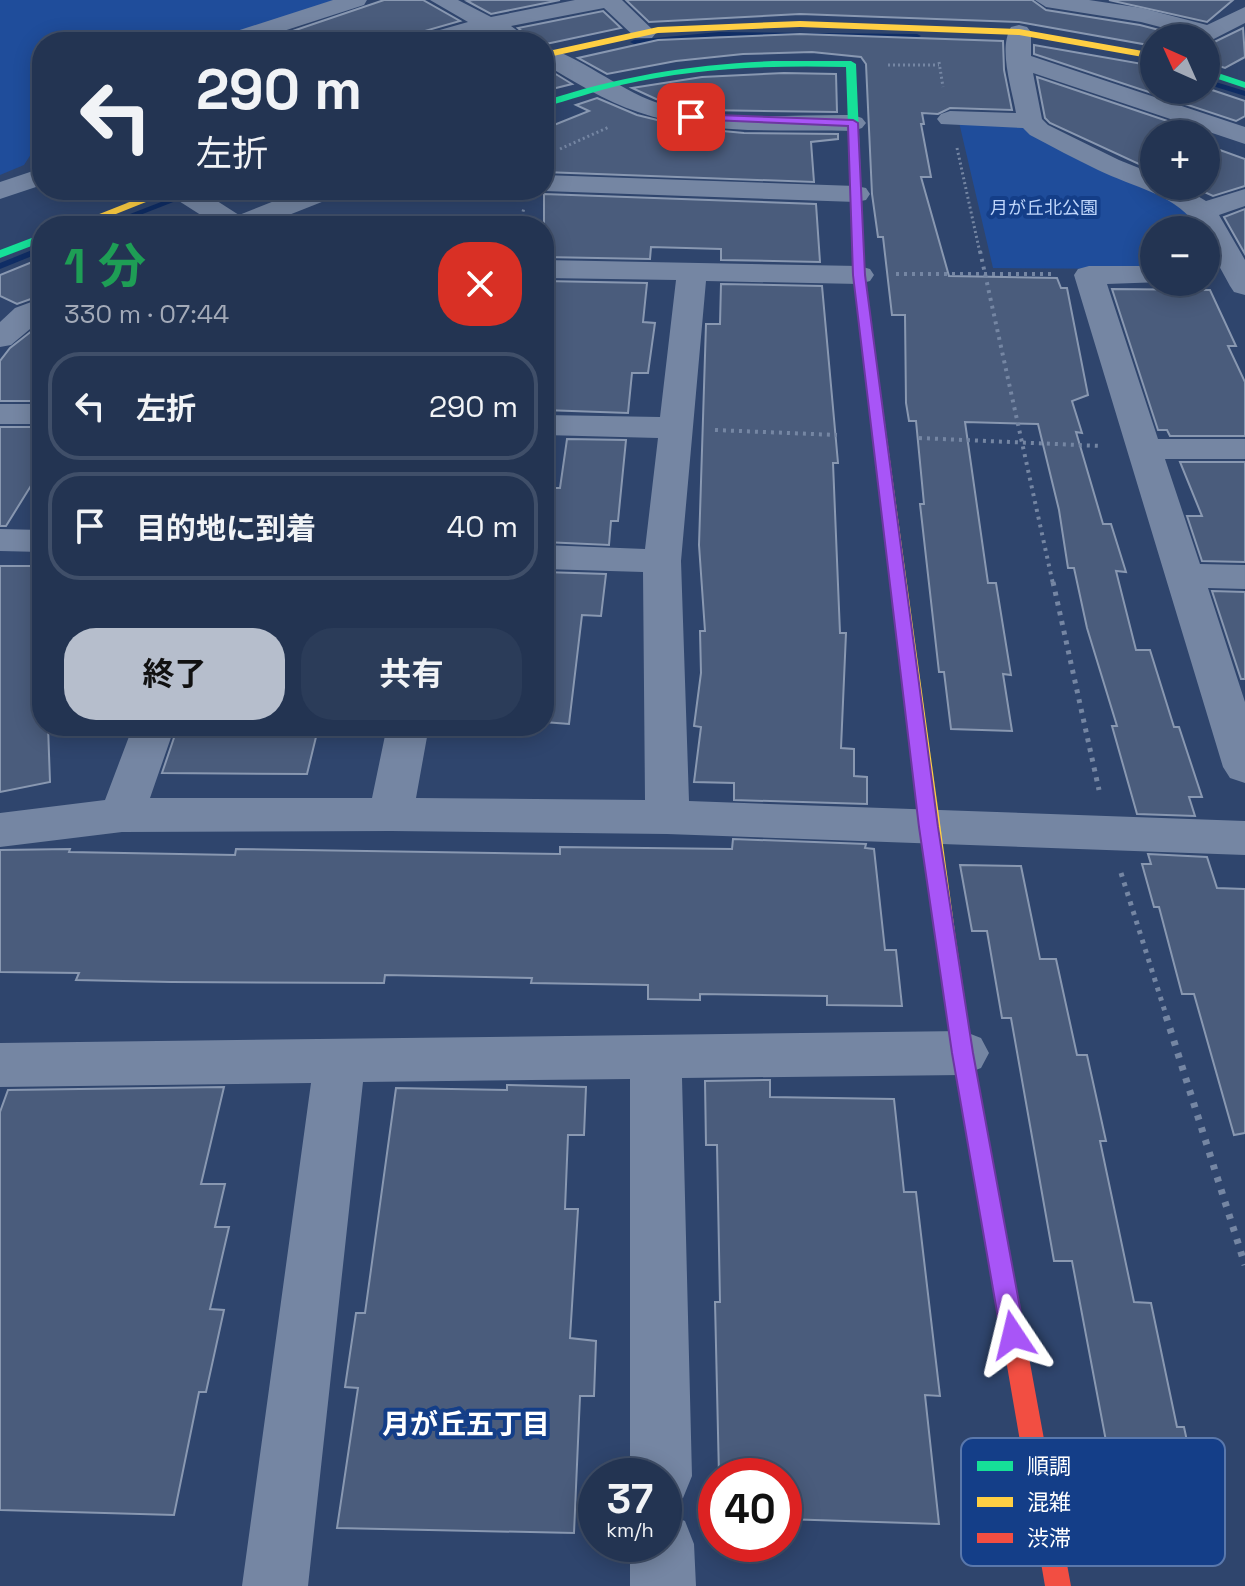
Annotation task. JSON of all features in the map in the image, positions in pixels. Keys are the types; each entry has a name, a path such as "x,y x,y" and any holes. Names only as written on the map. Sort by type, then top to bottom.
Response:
{"street":[{"path":"257,32 356,0"},
{"path":"441,0 503,32"},
{"path":"459,32 609,0 644,33"},
{"path":"1046,0 1142,15 1170,24"},
{"path":"1220,27 1245,14"},
{"path":"554,52 644,33 800,24 1019,32 1140,54"},
{"path":"1019,32 1019,60 1030,121 1039,130 1140,177"},
{"path":"554,59 650,109 691,117 853,123"},
{"path":"1019,60 1245,136"},
{"path":"554,101 640,75 737,63 851,64 859,275 929,827 963,1053 1032,1438"},
{"path":"1220,77 1245,85"},
{"path":"950,119 1030,121"},
{"path":"0,191 32,180"},
{"path":"554,183 856,194"},
{"path":"1203,211 1245,197"},
{"path":"106,216 154,200"},
{"path":"196,200 221,216"},
{"path":"262,216 302,200"},
{"path":"1185,200 1203,211 1242,281"},
{"path":"0,254 32,242"},
{"path":"554,269 859,275"},
{"path":"667,817 662,561 692,272"},
{"path":"1140,275 1089,275 1245,767"},
{"path":"1220,277 1242,281"},
{"path":"0,338 32,312"},
{"path":"0,414 32,414"},
{"path":"554,425 677,428"},
{"path":"1142,449 1245,449"},
{"path":"0,540 32,541"},
{"path":"554,557 662,561"},
{"path":"1183,576 1245,577"},
{"path":"122,815 150,736"},
{"path":"391,814 406,736"},
{"path":"0,830 122,815 391,814 667,817 1245,838"},
{"path":"0,1065 963,1053"},
{"path":"656,1057 661,1458"},
{"path":"275,1586 340,1061"},
{"path":"662,1562 663,1586"},
{"path":"1054,1566 1058,1586"}],"path":[{"path":"934,27 950,119 1108,832 1245,1265"},
{"path":"851,64 939,65"},
{"path":"557,150 650,109"},
{"path":"859,275 986,272 1089,275"}],"green space":[{"path":"0,0 338,0 238,32 32,32 32,153 24,165 0,175"},
{"name":"月が丘北公園","path":"958,118 1030,121 1140,181 1140,200 1172,200 1193,216 1140,216 1140,269 993,268"}],"building":[{"path":"384,0 423,0 460,21 421,32 290,32"},
{"path":"560,0 491,14 467,1"},
{"path":"626,0 1032,0 1046,10 1140,25 1140,44 1019,22 800,14 649,22"},
{"path":"1109,0 1233,0 1207,22"},
{"path":"603,11 621,28 554,42 554,32 523,32 518,28"},
{"path":"1243,28 1245,57 1225,68 1220,66 1220,39"},
{"path":"800,34 1003,41 1004,70 1012,110 950,108 938,114 922,113 924,124 921,124 931,177 921,177 949,276 1057,278 1061,288 1067,288 1088,395 1072,401 1082,433 1076,432 1103,524 1111,524 1126,572 1116,571 1136,650 1150,650 1174,727 1179,727 1202,797 1189,797 1195,816 1137,814 1112,726 1117,726 1087,628 1074,568 1068,568 1059,510 1038,424 965,422 988,583 996,583 1011,675 1003,674 1012,731 951,729 944,672 939,672 920,504 924,504 916,421 909,421 906,403 905,315 892,315 883,237 878,237 872,194 866,64 861,57 812,52 743,54 676,61 607,74 578,58 658,40"},
{"path":"1034,45 1140,64 1140,89 1034,54"},
{"path":"554,73 572,84 554,88"},
{"path":"836,74 837,112 703,110 656,99 632,88 702,77"},
{"path":"1037,77 1164,120 1140,120 1140,165 1045,118"},
{"path":"1220,93 1245,101 1245,116 1236,121 1185,104 1220,104"},
{"path":"597,98 637,115 690,128 744,133 838,134 838,139 811,142 814,182 554,172 554,125 589,111 576,105"},
{"path":"1220,150 1245,159 1245,186 1220,194"},
{"path":"554,194 816,204 820,262 721,260 721,249 651,247 650,259 554,257 554,216 544,216 544,200 554,200"},
{"path":"1245,209 1245,254 1224,217"},
{"path":"32,262 32,299 17,304 0,296 0,275"},
{"path":"554,281 647,283 643,322 655,323 648,373 632,373 628,413 554,410"},
{"path":"721,284 822,286 838,463 833,463 840,633 846,633 841,748 854,749 854,776 867,777 867,804 734,800 734,783 694,782 701,727 694,726 701,673 700,631 705,631 699,545 706,324 720,324"},
{"path":"1112,289 1140,289 1140,296 1213,296 1236,346 1228,346 1245,382 1245,436 1170,436 1167,430 1158,430"},
{"path":"32,331 32,401 0,401 0,361 10,348"},
{"path":"0,427 32,427 32,484 6,526 0,526"},
{"path":"567,439 626,440 618,521 611,521 609,545 554,542 554,488 560,488"},
{"path":"1180,462 1245,462 1245,562 1202,561 1187,516 1202,516"},
{"path":"0,566 32,566 32,736 48,736 50,782 0,792"},
{"path":"554,572 606,574 601,616 582,615 569,724 554,723"},
{"path":"1212,591 1245,592 1245,679 1241,679"},
{"path":"175,736 316,737 307,774 162,773"},
{"path":"733,839 866,844 865,848 874,849 885,950 896,950 902,1006 827,1005 827,996 700,994 700,1000 648,999 648,985 531,983 532,978 385,975 384,983 171,982 76,980 79,973 0,972 0,850 70,849 69,852 235,855 236,849 560,854 560,847 732,849"},
{"path":"1148,854 1207,857 1217,888 1245,889 1245,1133 1234,1135 1194,994 1182,994 1159,907 1154,907 1142,864 1151,864"},
{"path":"960,865 1021,866 1040,959 1056,959 1077,1055 1087,1055 1106,1141 1100,1141 1134,1302 1151,1303 1177,1427 1184,1427 1186,1438 1105,1438 1072,1261 1054,1261 1011,1018 1002,1018 987,931 972,931"},
{"path":"770,1080 770,1097 894,1099 904,1192 916,1192 940,1396 925,1395 939,1524 802,1520 802,1458 719,1458 715,1302 720,1302 717,1145 706,1145 705,1081"},
{"path":"507,1085 586,1087 584,1135 568,1135 565,1209 578,1209 570,1338 596,1341 594,1396 580,1396 574,1533 337,1528 358,1388 345,1387 356,1313 365,1313 396,1088 507,1090"},
{"path":"224,1087 201,1184 225,1184 215,1227 229,1227 210,1309 224,1310 206,1392 199,1392 174,1515 0,1510 0,1112 8,1090"}],"waterway":[{"path":"634,42 719,34 917,36"},
{"path":"1220,86 1245,94"},
{"path":"131,216 173,200"},
{"path":"0,266 32,253"}],"traffic: fast":[{"path":"554,101 620,82 696,69 734,65 851,64 859,275 880,438"},
{"path":"1220,77 1245,85"},
{"path":"0,254 32,242"}],"traffic: slow":[{"path":"554,53 658,30 800,24 1019,32 1140,54"},
{"path":"101,216 144,200"},
{"path":"880,438 945,932"}],"traffic: jam":[{"path":"945,932 963,1053 1032,1438"},
{"path":"1054,1566 1058,1586"}],"district":[{"name":"月が丘五丁目","path":"466,1424"}],"route":[{"path":"691,117 853,123 859,275 929,827 963,1053 1013,1335"}]}
